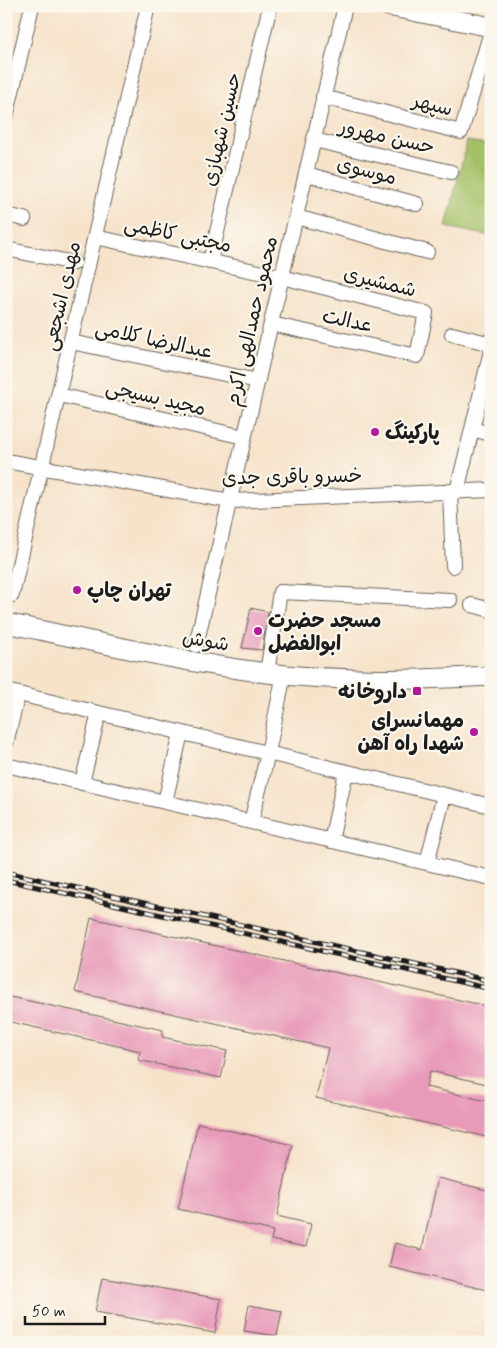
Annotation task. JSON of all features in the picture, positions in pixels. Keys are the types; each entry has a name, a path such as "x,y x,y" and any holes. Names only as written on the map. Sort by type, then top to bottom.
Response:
{"main road":[{"path":"388,6 491,27"},
{"name":"شوش","path":"6,623 193,662 275,673 373,679 491,676"}],"street":[{"path":"6,117 32,6"},
{"name":"مهدی اشجعی","path":"12,596 148,6"},
{"name":"حسین شهبازی","path":"210,262 270,6"},
{"name":"محمود حمدالهی اکرم","path":"196,645 345,6"},
{"name":"سپهر","path":"323,97 461,132 491,32"},
{"name":"حسن مهرور","path":"314,140 451,172"},
{"name":"موسوی","path":"306,174 418,204"},
{"path":"6,215 24,219"},
{"path":"296,217 427,252"},
{"name":"مجتبی کاظمی","path":"95,237 282,277"},
{"path":"6,249 74,263"},
{"name":"شمشیری","path":"282,277 426,314 417,356"},
{"name":"عدالت","path":"271,324 417,356"},
{"path":"452,334 491,344"},
{"name":"عبدالرضا کلامی","path":"71,342 258,381"},
{"path":"453,566 454,491 472,429 491,351"},
{"name":"مجید بسیجی","path":"59,395 244,437"},
{"path":"472,429 491,434"},
{"name":"خسرو باقری جدی","path":"6,461 230,501 491,490"},
{"path":"251,822 268,753 280,592 450,600"},
{"path":"472,604 491,610"},
{"path":"6,743 12,693 491,806"},
{"path":"82,783 99,713"},
{"path":"165,802 181,733"},
{"path":"6,766 491,878"},
{"path":"332,841 346,772"},
{"path":"426,863 444,795"}],"green space":[{"path":"467,141 491,145 491,236 446,227"}],"building":[{"name":"مسجد حضرت ابوالفضل","path":"251,608 268,612 262,650 242,648"},
{"path":"91,918 491,1007 491,1085 430,1071 426,1087 491,1102 491,1138 316,1098 328,1048 75,992"},
{"path":"6,996 163,1030 162,1037 227,1051 221,1078 138,1060 140,1051 6,1021"},
{"path":"198,1123 293,1145 277,1216 311,1224 306,1247 271,1240 273,1231 178,1209"},
{"path":"438,1178 491,1191 491,1291 389,1267 395,1243 422,1250"},
{"path":"102,1278 221,1299 215,1333 95,1312"},
{"path":"249,1305 282,1311 277,1336 244,1331"}],"railway":[{"path":"6,872 491,981"},
{"path":"6,880 491,989"}],"place":[{"name":"پارکینگ","path":"375,432"},
{"name":"تهران چاپ","path":"77,590"},
{"name":"مسجد حضرت ابوالفضل","path":"258,631"},
{"name":"داروخانه","path":"417,691"},
{"name":"مهمانسرای شهدا راه آهن","path":"474,732"}]}
